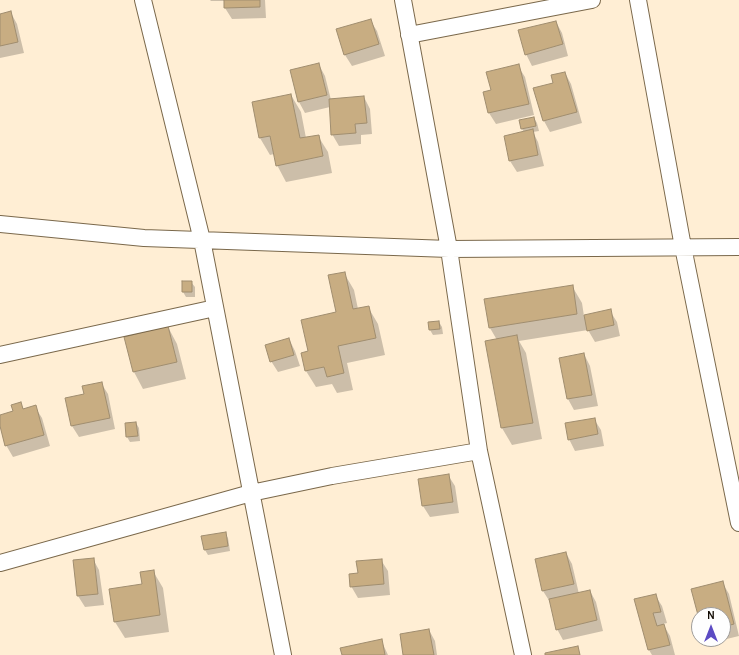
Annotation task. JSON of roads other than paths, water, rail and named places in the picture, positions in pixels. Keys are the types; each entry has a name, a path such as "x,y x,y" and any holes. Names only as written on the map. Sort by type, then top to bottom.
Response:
{"street":[{"path":"143,0 202,240 283,655"},
{"path":"403,0 449,249 479,450 523,655"},
{"path":"409,35 592,0"},
{"path":"638,0 683,247 739,523"},
{"path":"0,224 144,238 449,249 739,247"},
{"path":"0,355 215,308"},
{"path":"0,563 251,493 332,476 479,450"}]}
